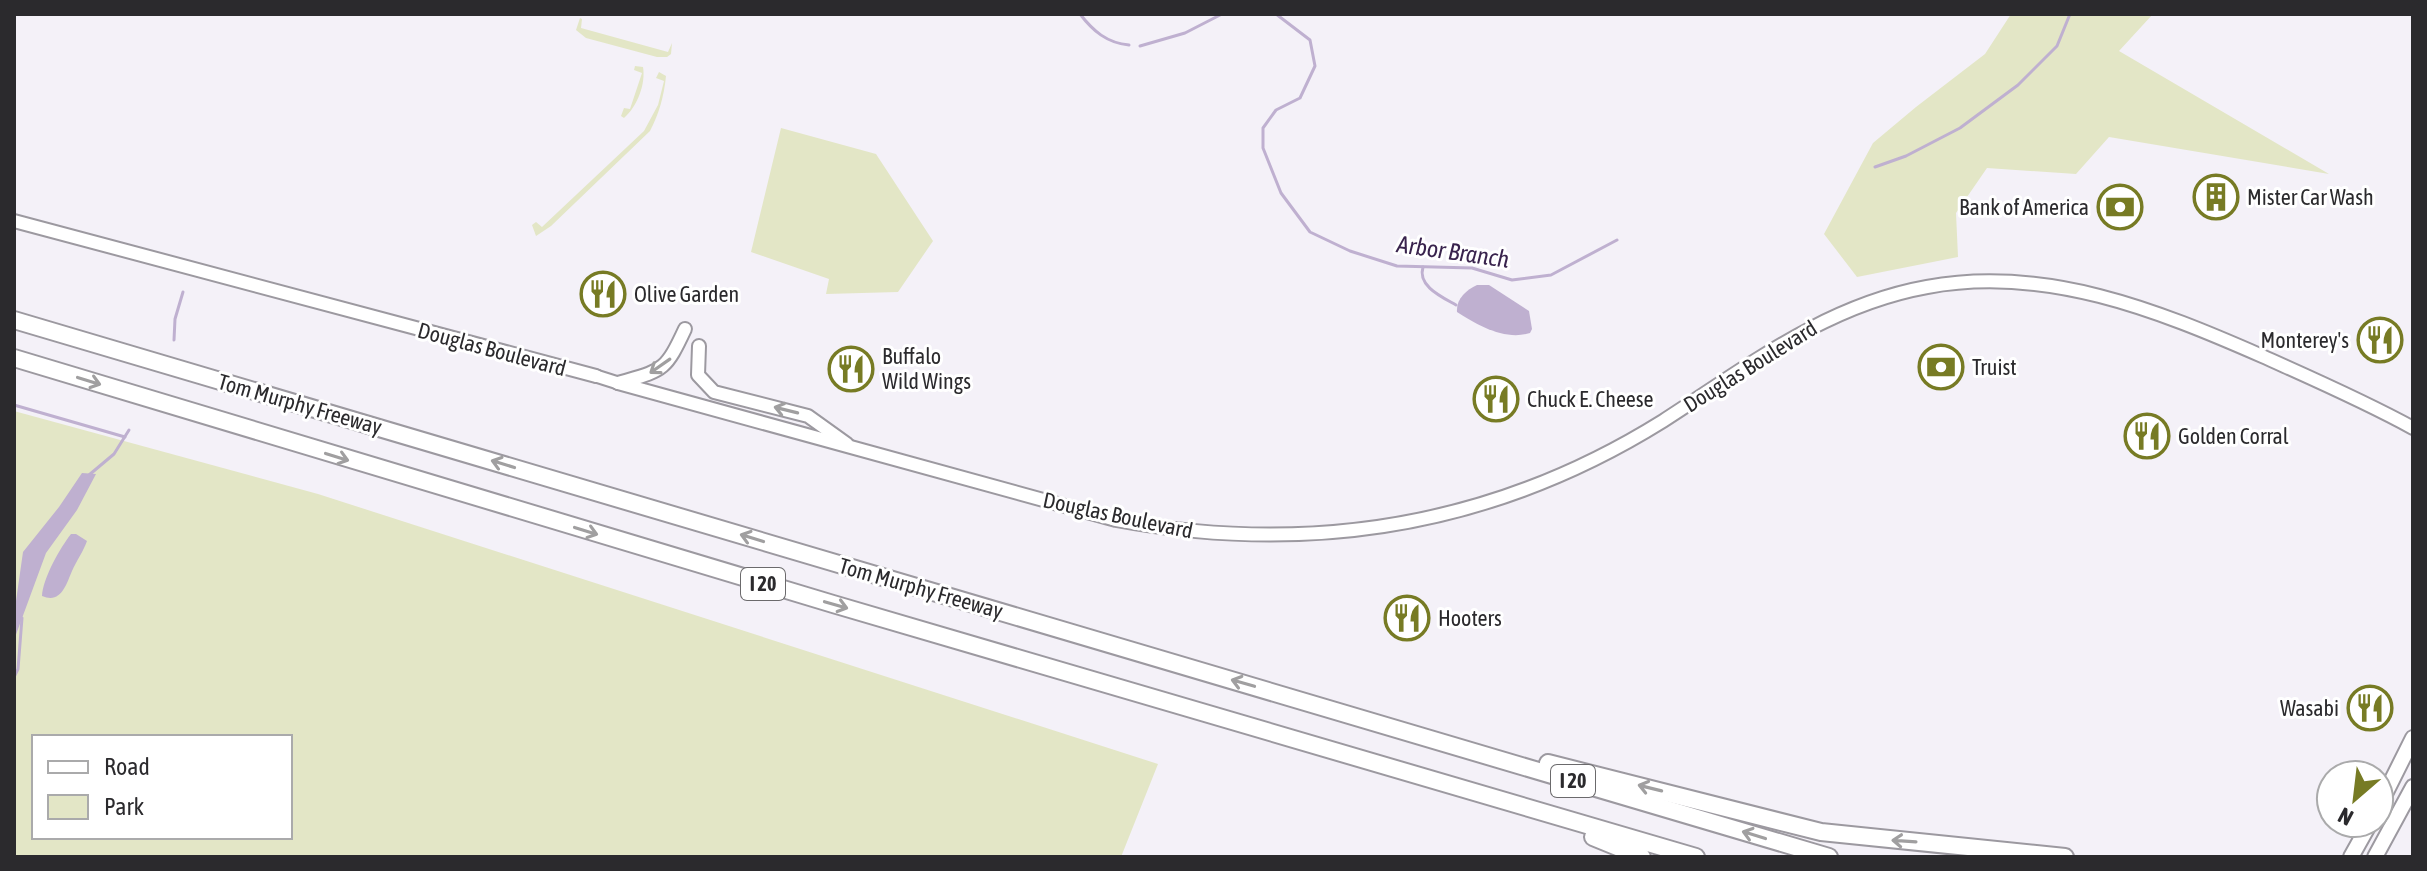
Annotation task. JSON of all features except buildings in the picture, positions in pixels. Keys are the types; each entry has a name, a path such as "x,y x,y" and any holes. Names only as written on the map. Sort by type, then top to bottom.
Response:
{"highway":[{"name":"Tom Murphy Freeway","path":"14,320 1829,857"},
{"name":"Tom Murphy Freeway","path":"14,358 308,449 1696,857"},
{"path":"1318,705 1821,832 2065,857"},
{"path":"1514,805 1642,857"}],"main road":[{"name":"Douglas Boulevard","path":"14,221 596,376"},
{"name":"Douglas Boulevard","path":"618,383 1116,520 1163,529 1253,536 1355,532 1469,509 1540,483 1659,423 1775,347 1840,313 1928,286 2025,283 2067,288 2139,305 2308,376 2413,428"},
{"path":"618,383 655,372 671,360 685,329"},
{"path":"699,346 698,375 714,392 808,416 853,448"},
{"path":"2395,774 2413,738"},
{"path":"2375,857 2413,787"},
{"path":"2351,857 2361,839"}],"street":[{"name":"Douglas Boulevard","path":"596,376 618,383"}],"green space":[{"path":"2011,14 2153,14 2119,51 2329,174 2109,137 2076,174 1987,168 1956,213 1958,257 1857,277 1824,234 1873,143 1985,54"},
{"path":"580,18 581,28 668,52 672,43 671,54 657,57 586,38 576,30"},
{"path":"635,66 643,67 642,88 633,108 624,118 621,116 624,108 630,109 642,73 634,70"},
{"path":"659,72 666,76 665,83 650,131 551,226 536,236 532,225 536,222 542,227 644,131 658,105 664,81 656,78"},
{"path":"781,128 876,154 933,241 898,292 826,294 829,279 751,252"},
{"path":"14,411 318,494 1158,764 1121,857 14,857"}],"shaded area":[{"path":"1477,285 1489,285 1529,311 1530,333 1501,333 1457,312 1462,296"},
{"path":"82,473 96,474 77,510 46,553 14,640 14,615 23,552"},
{"path":"71,534 87,541 84,549 62,592 54,597 42,596 45,581"}],"waterway":[{"name":"Arbor Branch","path":"1080,14 1101,35 1129,45"},
{"name":"Arbor Branch","path":"1140,46 1185,33 1222,14"},
{"name":"Arbor Branch","path":"1276,14 1310,40 1315,66 1300,98 1276,110 1263,128 1263,148 1281,193 1310,232 1350,251 1397,266 1472,268 1512,280 1551,275 1617,240"},
{"name":"Arbor Branch","path":"1875,167 1906,156 1960,128 2018,85 2057,46 2070,14"},
{"path":"1423,267 1422,274 1427,285 1456,305"},
{"path":"174,340 175,319 183,292"},
{"path":"14,405 125,437"},
{"path":"89,475 114,454 129,430"},
{"path":"14,677 18,669 22,618"}],"place":[{"name":"Mister Car Wash","path":"2216,197"},
{"name":"Bank of America","path":"2120,207"},
{"name":"Olive Garden","path":"603,294"},
{"name":"Monterey's","path":"2380,340"},
{"name":"Truist","path":"1941,367"},
{"name":"Buffalo Wild Wings","path":"851,369"},
{"name":"Chuck E. Cheese","path":"1496,399"},
{"name":"Golden Corral","path":"2147,436"},
{"name":"Hooters","path":"1407,618"},
{"name":"Wasabi","path":"2370,708"}]}
